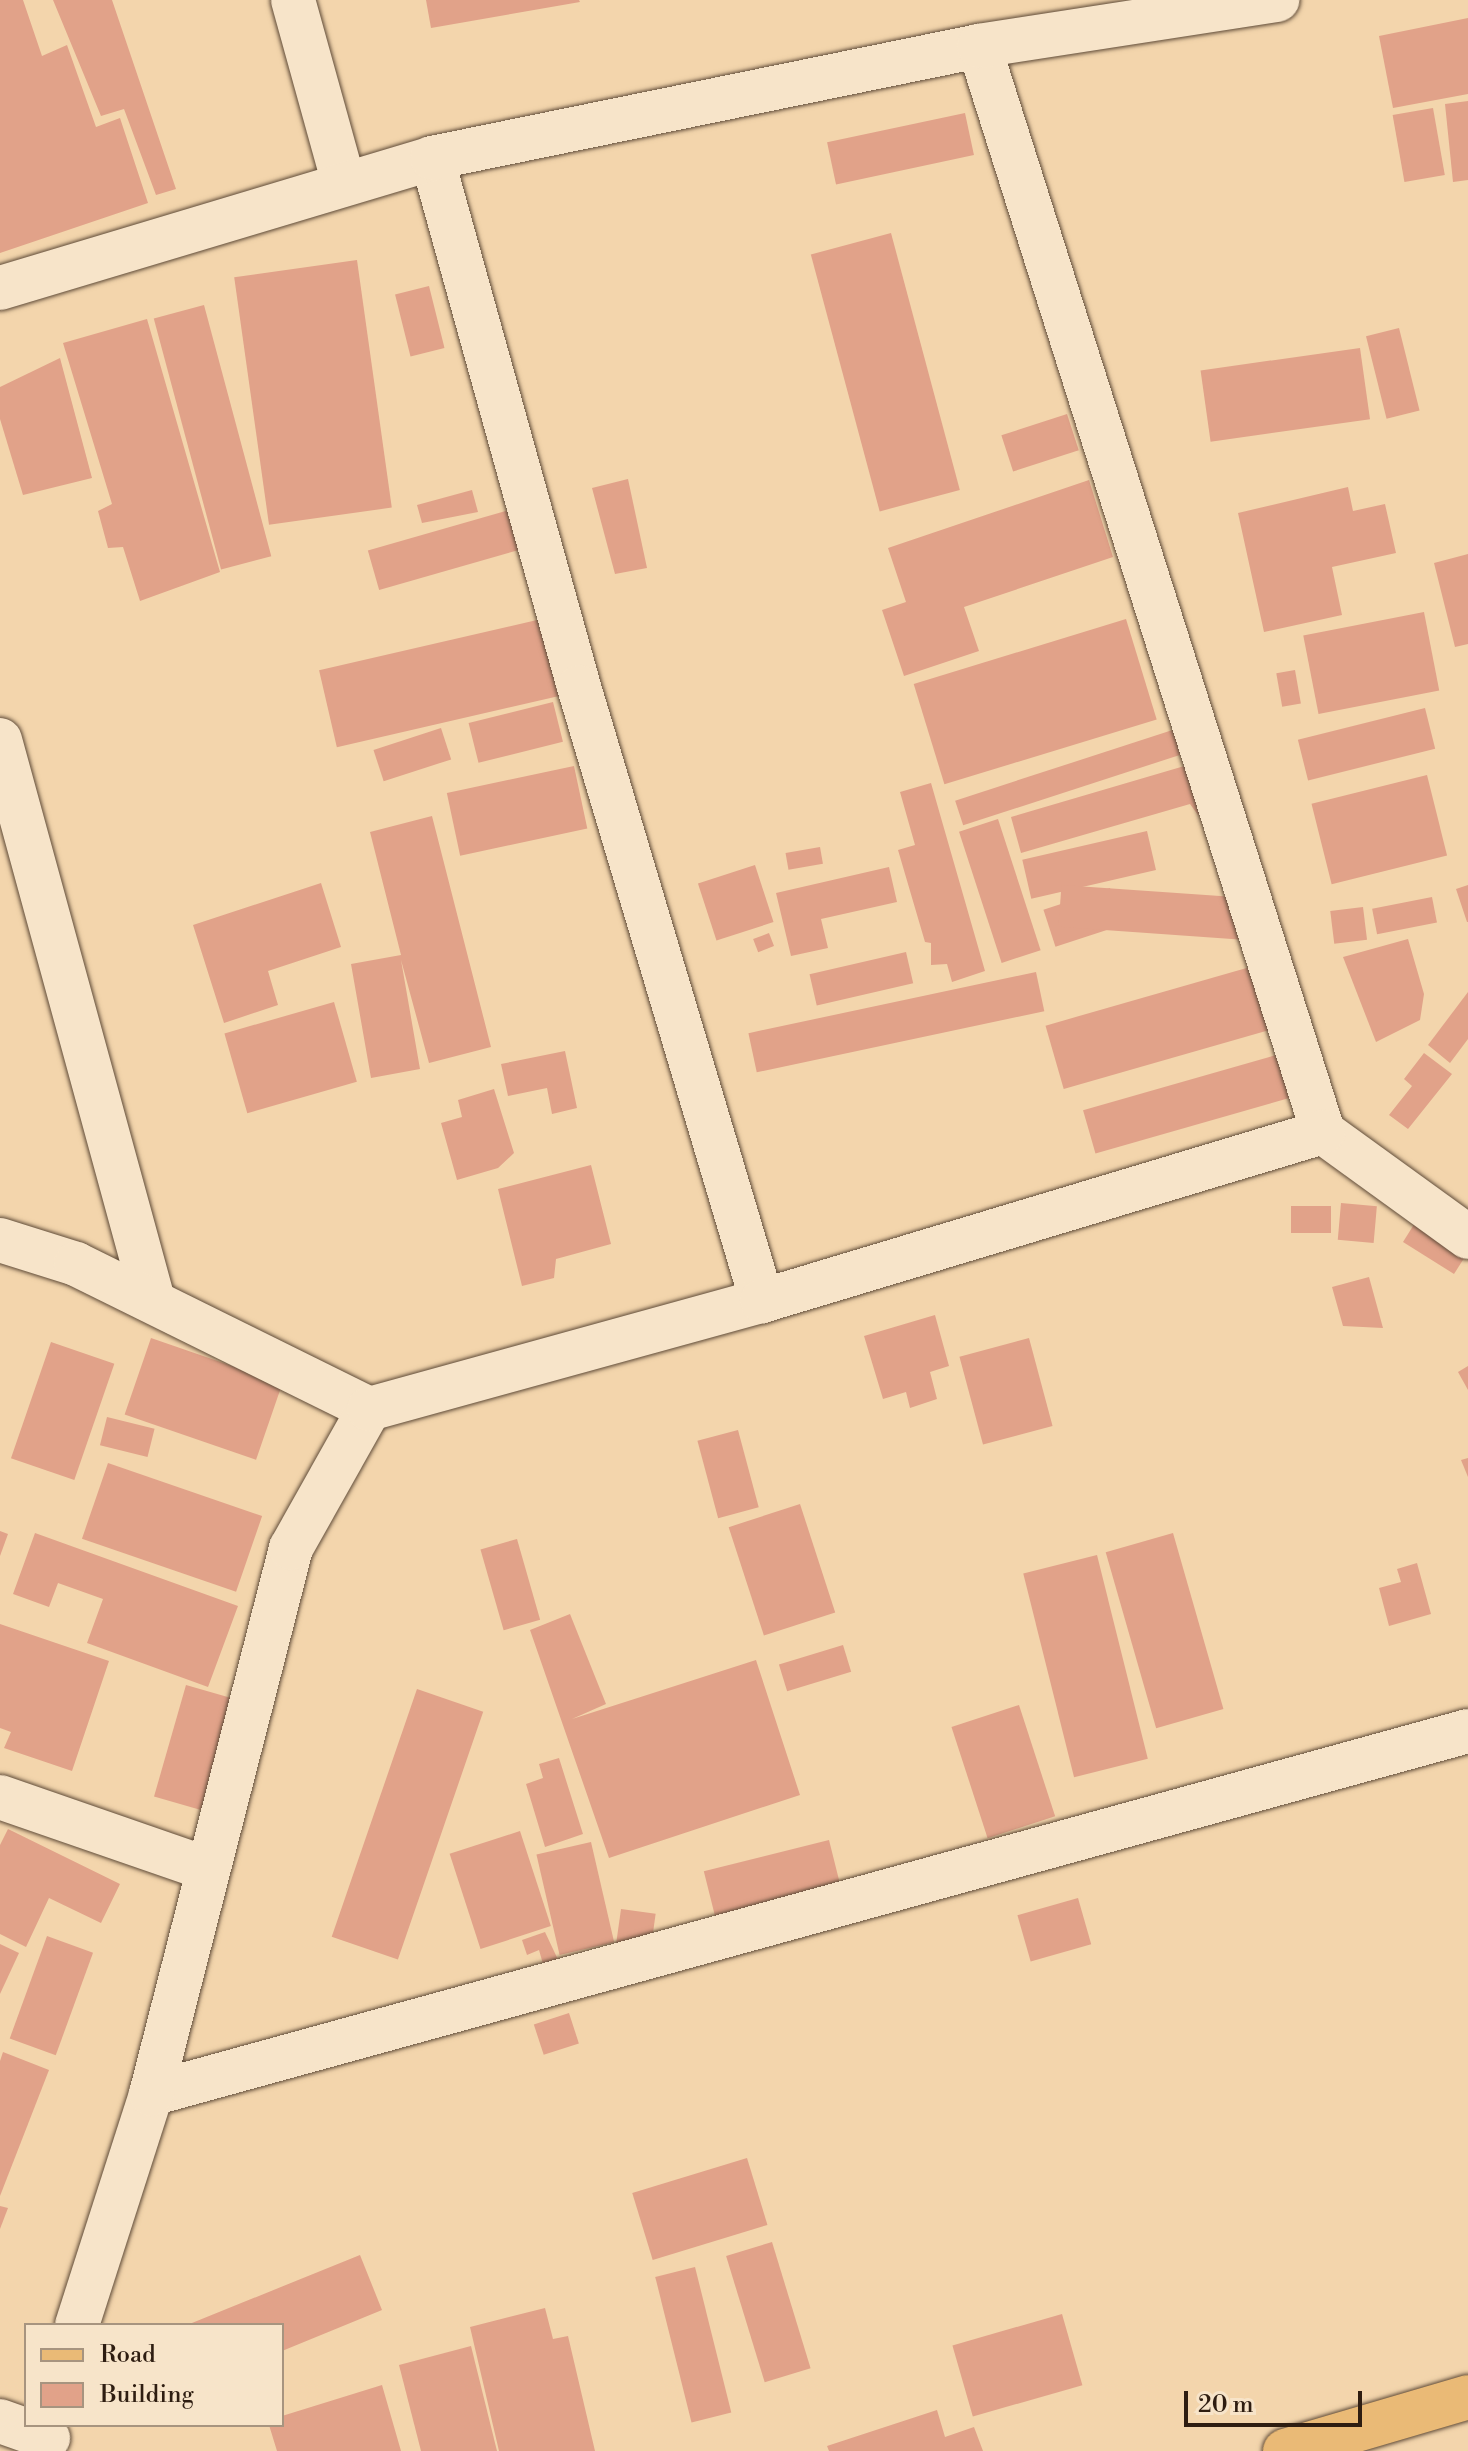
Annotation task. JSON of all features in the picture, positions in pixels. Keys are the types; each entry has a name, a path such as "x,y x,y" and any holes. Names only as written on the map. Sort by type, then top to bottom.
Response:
{"main road":[{"path":"1285,2451 1468,2397"}],"street":[{"path":"293,0 343,180"},
{"path":"0,288 343,180 432,158 979,46 1277,0"},
{"path":"979,46 1323,1132 1468,1237"},
{"path":"432,158 579,687 762,1301"},
{"path":"0,740 153,1300"},
{"path":"0,1240 153,1300 369,1409 762,1301 1323,1132"},
{"path":"78,2323 151,2094 291,1548 369,1409"},
{"path":"151,2094 1468,1731"},
{"path":"0,1797 208,1869"},
{"path":"0,2421 50,2438"}],"building":[{"path":"0,0 23,0 42,56 67,45 96,127 120,118 148,203 0,253"},
{"path":"53,0 112,0 176,189 156,195 124,109 101,116"},
{"path":"426,0 579,0 580,2 431,28"},
{"path":"1468,18 1468,94 1393,108 1379,36"},
{"path":"1468,101 1468,180 1453,182 1445,104"},
{"path":"1433,108 1445,175 1404,182 1393,115"},
{"path":"965,113 974,155 836,184 827,142"},
{"path":"891,233 960,490 880,511 811,254"},
{"path":"357,260 392,508 269,525 234,277"},
{"path":"429,286 444,348 411,357 395,294"},
{"path":"204,305 271,556 221,570 154,318"},
{"path":"147,319 220,572 140,601 123,547 108,548 98,511 112,504 63,343"},
{"path":"1399,328 1420,410 1387,419 1366,336"},
{"path":"1360,348 1370,419 1211,442 1201,370"},
{"path":"60,358 92,478 23,495 0,419 0,387"},
{"path":"1067,414 1079,450 1013,471 1001,435"},
{"path":"628,479 647,568 615,574 592,488"},
{"path":"1089,480 1113,557 964,607 979,651 904,676 882,610 906,602 888,548"},
{"path":"1348,487 1353,511 1385,504 1396,553 1332,567 1342,615 1264,632 1238,513"},
{"path":"472,490 478,512 422,523 417,505"},
{"path":"513,509 524,548 379,590 368,551"},
{"path":"1468,554 1468,644 1455,647 1434,563"},
{"path":"1424,612 1439,691 1319,714 1303,635"},
{"path":"550,617 568,694 337,747 319,670"},
{"path":"1126,619 1157,719 944,784 914,684"},
{"path":"1295,670 1301,703 1282,707 1276,673"},
{"path":"553,702 563,742 479,763 469,723"},
{"path":"1425,708 1435,749 1308,780 1298,740"},
{"path":"1191,724 1199,749 963,825 955,801"},
{"path":"441,728 451,759 384,781 373,750"},
{"path":"1198,762 1212,811 1198,815 1190,804 1021,853 1011,817"},
{"path":"574,766 587,829 460,856 447,793"},
{"path":"1427,775 1447,856 1332,884 1312,804"},
{"path":"931,783 985,971 952,982 947,964 931,965 931,943 925,942 898,850 915,845 900,792"},
{"path":"432,816 491,1047 429,1063 401,960 420,1069 371,1078 351,964 401,955 370,832"},
{"path":"998,819 1041,950 1002,963 959,832"},
{"path":"1147,831 1156,870 1031,899 1022,860"},
{"path":"820,847 823,864 788,870 786,853"},
{"path":"755,865 774,922 716,941 698,884"},
{"path":"889,867 897,902 821,919 828,948 791,956 776,893"},
{"path":"321,883 341,947 268,971 278,1005 224,1023 193,925"},
{"path":"1061,885 1249,898 1246,940 1059,927"},
{"path":"1468,885 1468,922 1467,922 1456,889"},
{"path":"1110,888 1122,925 1055,947 1043,910"},
{"path":"1432,897 1437,923 1377,934 1372,909"},
{"path":"1363,907 1367,940 1334,944 1330,911"},
{"path":"769,933 774,946 758,952 753,939"},
{"path":"1408,939 1424,994 1420,1020 1376,1042 1343,957"},
{"path":"906,952 913,983 817,1005 810,974"},
{"path":"1257,965 1275,1028 1064,1089 1046,1026"},
{"path":"1036,972 1044,1011 757,1072 748,1033"},
{"path":"1468,992 1468,1039 1450,1063 1428,1045"},
{"path":"334,1002 357,1082 247,1113 224,1033"},
{"path":"565,1051 577,1108 552,1114 547,1088 508,1096 501,1064"},
{"path":"1283,1053 1295,1096 1095,1154 1083,1110"},
{"path":"1424,1053 1452,1074 1408,1129 1389,1115 1412,1086 1404,1079"},
{"path":"494,1089 514,1153 498,1168 457,1180 441,1123 462,1117 458,1100"},
{"path":"591,1165 611,1244 556,1259 554,1278 522,1286 498,1189"},
{"path":"1341,1203 1377,1206 1374,1243 1338,1240"},
{"path":"1291,1206 1331,1206 1331,1233 1291,1233"},
{"path":"1423,1210 1468,1252 1454,1274 1403,1242"},
{"path":"1369,1277 1383,1328 1343,1326 1332,1287"},
{"path":"935,1315 949,1366 930,1372 937,1399 910,1408 906,1392 883,1399 864,1336"},
{"path":"151,1338 282,1383 256,1460 125,1415"},
{"path":"1029,1338 1053,1426 983,1445 959,1357"},
{"path":"51,1342 114,1364 74,1480 11,1458"},
{"path":"1468,1366 1468,1390 1458,1372"},
{"path":"107,1417 155,1429 148,1457 100,1445"},
{"path":"738,1430 759,1507 718,1518 697,1441"},
{"path":"1468,1458 1468,1477 1461,1460"},
{"path":"108,1463 262,1516 236,1592 82,1539"},
{"path":"800,1504 835,1612 764,1636 729,1527"},
{"path":"0,1531 8,1534 0,1556"},
{"path":"35,1533 238,1606 208,1687 87,1643 103,1599 58,1583 49,1607 13,1594"},
{"path":"1173,1533 1223,1709 1156,1728 1106,1552"},
{"path":"517,1539 540,1620 504,1630 480,1549"},
{"path":"1097,1555 1148,1759 1074,1777 1023,1573"},
{"path":"1417,1563 1431,1614 1389,1626 1379,1588 1401,1582 1397,1569"},
{"path":"570,1614 606,1704 572,1719 756,1660 800,1795 609,1858 530,1630"},
{"path":"0,1624 109,1661 72,1771 4,1748 11,1732 0,1728"},
{"path":"843,1645 851,1672 787,1691 779,1665"},
{"path":"186,1685 240,1700 208,1812 154,1797"},
{"path":"417,1689 483,1712 398,1960 332,1937"},
{"path":"1019,1705 1055,1816 988,1838 951,1727"},
{"path":"559,1758 583,1834 545,1847 526,1784 543,1778 539,1764"},
{"path":"8,1829 120,1884 101,1923 49,1898 26,1947 0,1934 0,1845"},
{"path":"520,1831 551,1926 481,1949 450,1854"},
{"path":"829,1840 841,1888 716,1919 704,1871"},
{"path":"591,1842 614,1942 560,1955 536,1855"},
{"path":"1078,1898 1091,1944 1031,1962 1017,1915"},
{"path":"621,1909 656,1914 651,1948 616,1943"},
{"path":"545,1932 561,1966 545,1971 539,1950 527,1955 522,1940"},
{"path":"47,1936 93,1953 56,2055 10,2038"},
{"path":"0,1944 19,1953 0,1994"},
{"path":"569,2013 579,2043 544,2055 534,2024"},
{"path":"3,2052 49,2070 0,2196 0,2061"},
{"path":"747,2158 767,2225 653,2260 632,2193"},
{"path":"0,2206 8,2208 0,2229"},
{"path":"772,2242 811,2368 765,2382 726,2256"},
{"path":"360,2255 382,2310 284,2350 284,2323 192,2323"},
{"path":"695,2267 731,2413 692,2422 655,2277"},
{"path":"545,2308 553,2339 568,2336 595,2451 499,2451 470,2327"},
{"path":"1062,2314 1082,2385 973,2417 952,2345"},
{"path":"471,2346 497,2451 421,2451 399,2365"},
{"path":"382,2385 401,2451 277,2451 270,2427 284,2427 284,2415"},
{"path":"937,2410 945,2437 974,2427 983,2451 829,2451 827,2446"}]}
